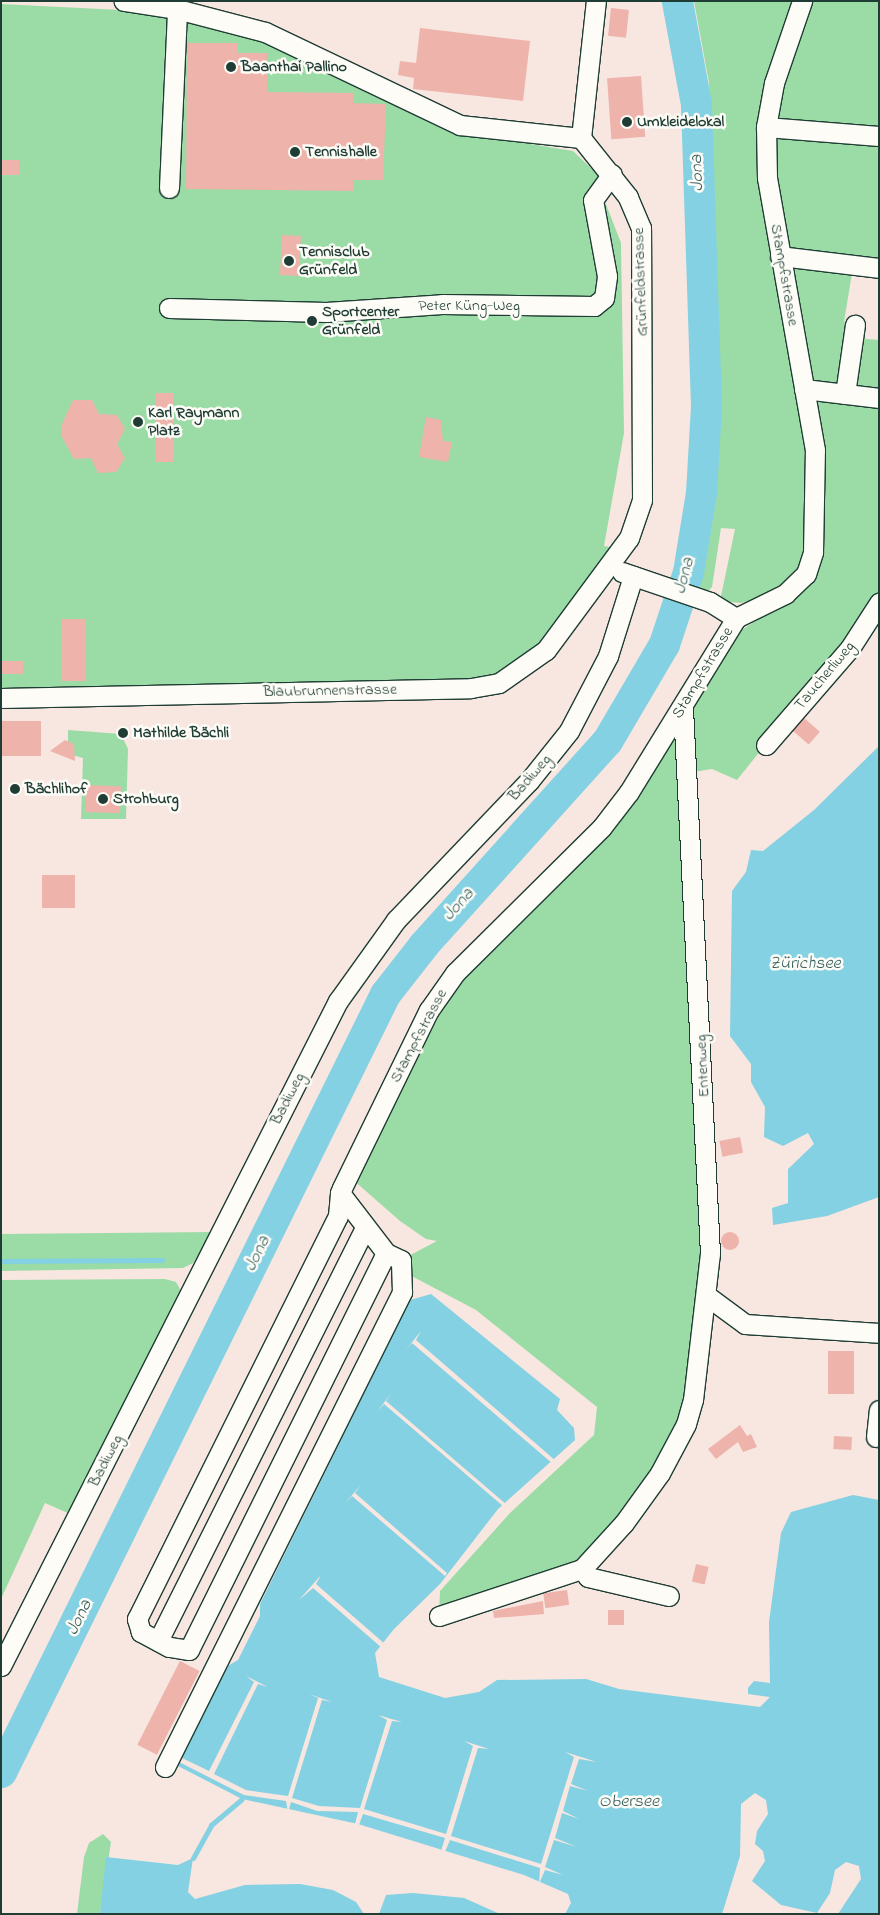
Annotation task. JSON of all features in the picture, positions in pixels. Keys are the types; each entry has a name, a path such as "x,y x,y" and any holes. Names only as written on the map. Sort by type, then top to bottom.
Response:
{"street":[{"path":"124,1 177,9 265,32 460,125 581,138 596,1"},
{"name":"Stampfstrasse","path":"386,1253 189,1650 181,1651 141,1632 137,1619 338,1216 340,1193 429,1010 455,973 602,827 683,707 736,618 794,588 809,567 815,468 804,389 767,178 766,127 774,83 802,1"},
{"path":"169,188 177,9"},
{"path":"766,127 879,136"},
{"name":"Grünfeldstrasse","path":"581,138 612,174 634,206 641,228 644,485 629,538 607,568"},
{"name":"Peter Küng-Weg","path":"169,308 326,312 442,304 594,306 604,298 607,276 593,200 612,174"},
{"path":"780,256 879,268"},
{"path":"845,394 855,325"},
{"path":"804,389 879,398"},
{"path":"607,568 710,602 736,618"},
{"name":"Blaubrunnenstrasse","path":"1,698 471,688 499,683 546,650 607,568"},
{"name":"Badiweg","path":"1,1666 338,1001 396,920 529,781 569,732 608,656 633,576"},
{"name":"Taucherliweg","path":"766,745 850,648 879,603"},
{"name":"Entenweg","path":"582,1569 624,1522 660,1473 686,1424 707,1296 707,1143 683,707"},
{"path":"165,1767 402,1292 401,1260 386,1253 340,1193"},
{"path":"158,1641 365,1228"},
{"path":"707,1296 745,1324 879,1333"},
{"path":"876,1438 879,1410"},
{"path":"439,1616 582,1569 588,1577 669,1596"}],"green space":[{"path":"694,1 794,1 761,110 806,439 807,537 799,572 760,598 741,603 720,601 735,529 721,528 712,587 705,594 697,592 714,437 715,334 709,83"},
{"path":"810,1 879,1 879,265 854,261 844,322 866,339 879,340 879,603 737,780 712,769 687,773 710,1254 686,1424 582,1569 439,1616 440,1591 510,1513 594,1435 597,1407 476,1310 404,1272 401,1260 437,1241 426,1239 400,1221 351,1178 453,986 535,901 740,631 777,607 820,555 773,141 781,87"},
{"name":"Sportcenter Grünfeld","path":"1,4 141,11 252,37 446,130 573,151 614,190 604,199 621,243 624,433 604,546 616,548 598,563 550,635 505,670 484,678 1,690"},
{"path":"68,730 121,734 128,749 126,819 81,819 83,758 68,754"},
{"path":"214,1232 193,1263 183,1268 1,1271 1,1234"},
{"path":"165,1279 176,1282 181,1291 70,1514 45,1503 1,1599 1,1280"},
{"path":"103,1834 111,1842 100,1914 77,1914 84,1857 89,1843"}],"water":[{"name":"Zürichsee","path":"879,746 879,1197 827,1216 773,1225 772,1208 788,1203 788,1169 814,1144 808,1133 783,1146 764,1137 765,1107 751,1082 751,1064 730,1036 732,891 746,872 751,850 763,851 814,810"},
{"name":"Obersee","path":"431,1294 560,1399 557,1410 574,1428 575,1440 498,1509 440,1584 394,1629 375,1653 379,1677 445,1698 479,1692 497,1680 586,1679 619,1689 760,1707 770,1697 748,1694 748,1688 754,1681 770,1683 769,1622 781,1533 791,1512 853,1495 879,1500 879,1914 838,1914 861,1879 859,1866 846,1862 835,1870 830,1893 817,1913 781,1905 752,1881 765,1861 763,1851 755,1844 757,1831 768,1814 766,1800 755,1793 741,1804 740,1856 722,1914 565,1914 571,1903 568,1894 524,1875 358,1824 242,1799 178,1766 226,1667 238,1660 260,1616 260,1604 410,1300"},
{"path":"106,1857 178,1865 193,1858 188,1892 195,1899 245,1885 300,1884 333,1890 356,1902 364,1914 100,1914"},
{"path":"413,1893 464,1898 500,1914 379,1914 386,1895"}],"pier":[{"path":"421,1331 416,1340 556,1461 553,1464 412,1343 405,1351"},
{"path":"392,1392 386,1401 507,1505 504,1507 384,1404 377,1412"},
{"path":"361,1485 355,1493 447,1573 445,1576 352,1496 345,1503"},
{"path":"321,1575 316,1584 385,1644 382,1648 313,1588 299,1600"},
{"path":"246,1676 268,1687 258,1684 214,1774 246,1790 288,1796 318,1698 309,1694 332,1702 322,1700 292,1798 319,1806 360,1808 387,1720 378,1715 402,1722 392,1721 364,1809 446,1834 473,1746 464,1741 489,1749 478,1748 451,1836 541,1864 574,1757 565,1752 597,1762 579,1759 571,1784 588,1791 570,1786 563,1811 579,1819 562,1813 555,1838 577,1847 554,1840 545,1867 563,1875 545,1870 539,1884 540,1868 450,1840 445,1852 441,1851 445,1838 363,1814 359,1825 355,1824 358,1812 317,1811 291,1802 288,1813 286,1801 244,1795 177,1761 180,1757 209,1771 254,1682"}],"building":[{"path":"611,8 629,10 626,38 608,36"},
{"path":"420,28 530,41 523,101 413,89 414,78 398,75 400,61 416,63"},
{"name":"Tennishalle","path":"187,43 237,43 237,53 267,53 267,92 353,93 353,103 386,104 383,180 354,180 353,191 186,189"},
{"name":"Umkleidelokal","path":"641,76 645,137 611,139 607,78"},
{"path":"1,160 19,160 19,175 1,175"},
{"name":"Tennisclub Grünfeld","path":"282,235 301,236 299,276 280,275"},
{"path":"156,393 174,393 174,462 156,462"},
{"path":"73,400 92,400 99,414 117,415 125,429 117,444 125,458 116,472 98,473 91,458 74,459 62,437 62,424"},
{"path":"426,417 441,420 443,441 452,442 448,462 419,457"},
{"path":"62,619 85,619 85,681 62,681"},
{"path":"1,661 23,661 23,674 1,674"},
{"path":"804,718 820,732 809,745 793,731"},
{"path":"1,721 41,721 41,756 1,756"},
{"path":"65,740 74,744 75,761 50,751"},
{"name":"Strohburg","path":"86,785 121,786 120,813 85,812"},
{"path":"42,875 75,875 75,908 42,908"},
{"path":"740,1137 743,1153 722,1157 719,1141"},
{"path":"730,1232 736,1235 739,1241 736,1247 730,1250 724,1247 721,1241 724,1235"},
{"path":"828,1351 854,1351 854,1394 828,1394"},
{"path":"740,1425 747,1436 751,1434 757,1447 743,1452 738,1442 716,1459 708,1449"},
{"path":"834,1436 852,1437 851,1450 833,1449"},
{"path":"696,1564 709,1567 705,1584 692,1582"},
{"path":"567,1590 569,1605 545,1608 543,1593"},
{"path":"543,1601 544,1614 494,1618 493,1611"},
{"path":"608,1610 624,1610 624,1625 608,1625"},
{"path":"180,1661 200,1671 157,1755 137,1745"}],"waterway":[{"name":"Jona","path":"1,1772 385,994 424,944 607,741 664,644 688,572 701,493 706,406 696,104 677,1"},
{"path":"1,1261 162,1260"},
{"path":"193,1858 211,1825 242,1799"}],"place":[{"name":"Baanthai Pallino","path":"231,67"},
{"name":"Umkleidelokal","path":"627,122"},
{"name":"Tennishalle","path":"295,152"},
{"name":"Tennisclub Grünfeld","path":"289,261"},
{"name":"Sportcenter Grünfeld","path":"312,321"},
{"name":"Karl Raymann Platz","path":"138,422"},
{"name":"Mathilde Bächli","path":"123,733"},
{"name":"Bächlihof","path":"15,789"},
{"name":"Strohburg","path":"103,799"}]}
